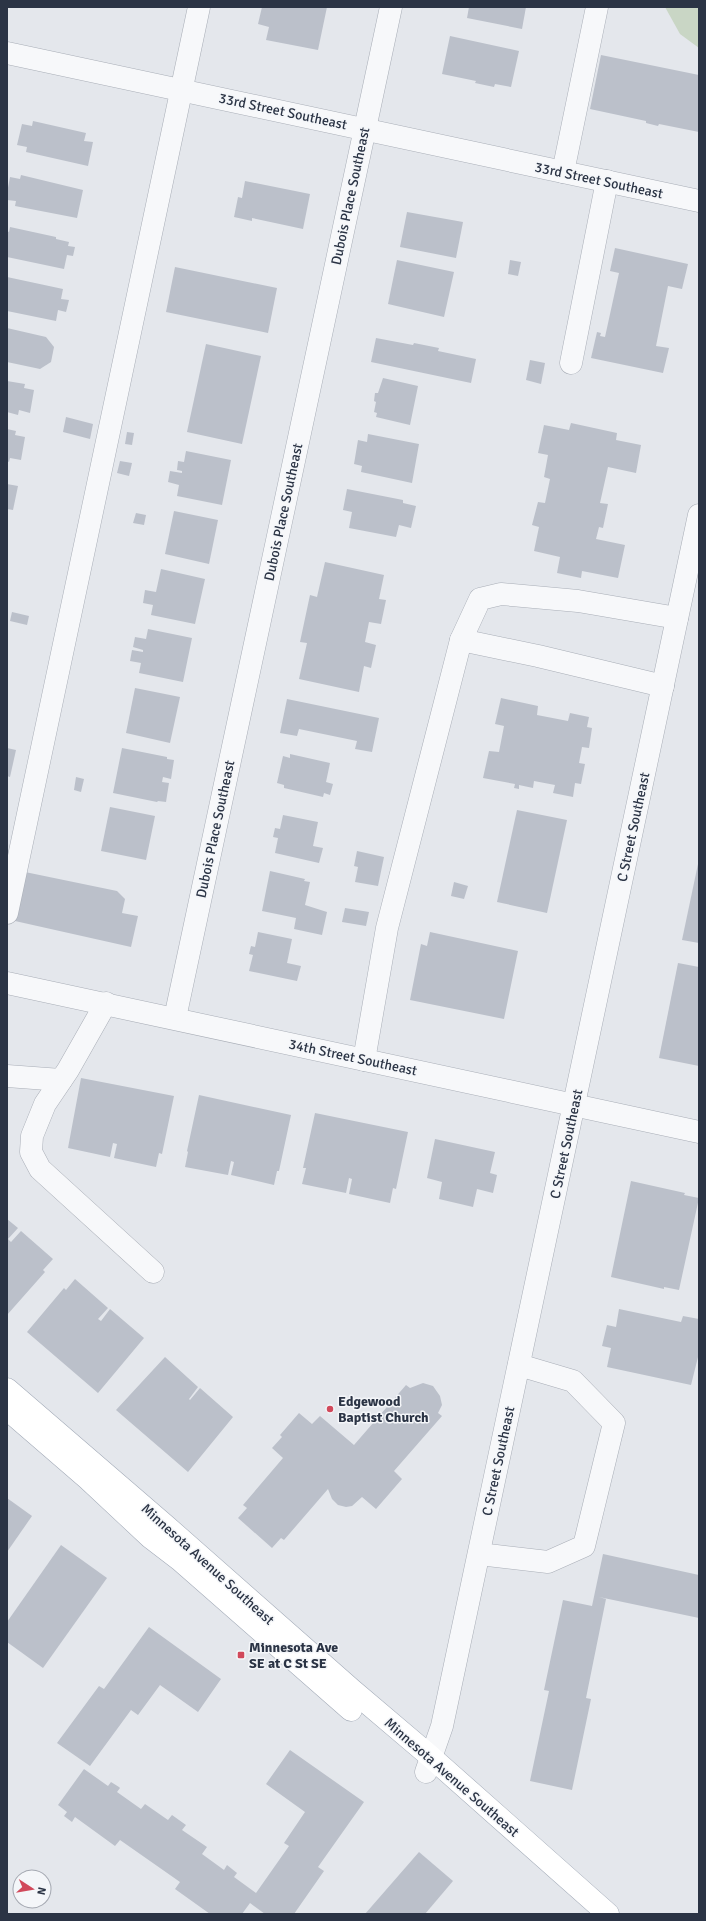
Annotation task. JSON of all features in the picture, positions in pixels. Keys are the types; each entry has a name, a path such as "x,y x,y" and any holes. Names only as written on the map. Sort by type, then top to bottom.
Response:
{"main road":[{"name":"Minnesota Avenue Southeast","path":"7,1389 166,1526 352,1690 428,1765 588,1914"},
{"name":"Minnesota Avenue Southeast","path":"7,1410 88,1479 150,1537 180,1560 317,1681 428,1765 608,1914"}],"street":[{"path":"7,913 180,90 199,7"},
{"name":"Dubois Place Southeast","path":"175,1018 391,7"},
{"path":"563,172 597,7"},
{"name":"33rd Street Southeast","path":"7,53 365,128 699,201"},
{"path":"570,363 607,181"},
{"name":"C Street Southeast","path":"428,1765 442,1726 699,515"},
{"path":"364,1060 387,928 460,640 480,599 501,594 578,601 677,618"},
{"path":"460,640 538,656 663,686"},
{"name":"34th Street Southeast","path":"7,983 699,1132"},
{"path":"106,1004 45,1104 32,1136 31,1152 40,1170 153,1272"},
{"path":"7,1076 61,1080"},
{"path":"479,1554 548,1562 584,1546 614,1423 573,1381 519,1365"}],"green space":[{"path":"665,7 699,7 699,48 680,34"}],"building":[{"path":"262,7 327,7 318,50 266,40 269,27 258,24"},
{"path":"469,7 526,7 522,29 467,18"},
{"path":"450,36 519,51 511,87 495,84 494,87 475,83 476,81 442,74"},
{"path":"601,55 699,75 699,132 659,124 658,126 646,123 646,121 590,109"},
{"path":"33,121 86,133 84,141 93,142 88,166 26,152 27,147 17,145 22,124 32,126"},
{"path":"21,175 83,190 77,218 15,206 16,201 7,200 10,177 20,179"},
{"path":"245,181 310,194 303,229 252,218 252,221 234,217 238,197 242,198"},
{"path":"407,212 463,222 456,258 400,247"},
{"path":"10,227 56,237 56,239 69,242 68,246 75,247 73,256 67,255 64,269 7,257 7,231 9,232"},
{"path":"615,248 688,264 682,289 668,286 656,346 669,348 663,373 591,358 597,332 601,333 600,336 605,337 619,273 610,271"},
{"path":"397,260 454,272 444,317 388,304"},
{"path":"510,260 521,262 518,276 508,274"},
{"path":"175,267 277,288 268,333 166,312"},
{"path":"7,277 63,289 61,299 69,300 66,312 58,310 56,321 7,311"},
{"path":"7,328 46,337 54,347 51,362 40,369 7,362"},
{"path":"376,338 439,348 438,351 476,359 471,383 371,362"},
{"path":"206,344 261,356 242,444 187,432"},
{"path":"530,360 545,363 541,384 526,380"},
{"path":"383,378 418,386 410,425 376,417 377,413 374,412 376,402 374,401 375,393 378,393"},
{"path":"7,381 25,384 24,388 34,390 30,413 19,410 18,415 7,412"},
{"path":"66,417 93,424 90,439 63,432"},
{"path":"571,423 617,433 616,440 641,445 636,473 608,467 600,503 608,504 603,528 599,527 596,539 625,545 618,578 582,571 581,578 557,573 560,557 534,551 539,527 532,525 538,502 545,503 550,479 544,477 548,455 538,453 544,425 569,430"},
{"path":"7,429 16,431 15,435 25,437 21,460 10,458 9,462 7,461"},
{"path":"127,432 134,433 132,445 125,444"},
{"path":"368,434 419,444 412,483 361,472 362,466 354,464 358,440 367,442"},
{"path":"186,451 231,460 222,505 177,496 179,485 168,482 170,471 182,473 182,471 177,470 178,461 184,462"},
{"path":"120,461 132,463 129,476 117,473"},
{"path":"7,484 18,486 13,510 7,509"},
{"path":"347,489 403,500 403,503 416,506 411,528 399,525 396,537 349,528 352,512 343,510"},
{"path":"174,511 218,520 209,564 165,554"},
{"path":"136,513 146,515 144,525 133,523"},
{"path":"325,562 384,575 379,599 386,600 381,624 369,622 365,642 376,645 371,668 364,666 359,692 299,679 307,643 300,642 310,595 317,597"},
{"path":"161,569 205,579 195,624 151,615 153,605 143,603 145,590 156,592"},
{"path":"12,612 29,616 27,625 10,621"},
{"path":"148,629 192,638 183,682 139,673 141,663 130,661 132,650 143,652 143,650 133,647 135,637 146,639"},
{"path":"135,688 180,697 170,743 126,733"},
{"path":"501,698 538,706 537,715 568,721 570,713 589,717 587,727 592,728 589,748 582,747 579,763 585,764 581,784 575,783 573,797 553,793 555,785 534,781 533,788 519,785 519,789 514,788 515,784 483,778 489,751 499,752 504,726 495,724"},
{"path":"287,699 379,718 372,752 355,749 357,741 299,729 297,736 280,733"},
{"path":"7,748 16,750 10,777 7,776"},
{"path":"122,748 167,757 167,759 174,760 171,779 163,777 162,782 169,783 166,802 157,802 113,793"},
{"path":"290,754 330,763 326,782 333,784 330,795 324,793 323,797 284,788 284,785 277,783 283,756 290,758"},
{"path":"76,777 84,779 81,792 74,790"},
{"path":"110,807 155,816 146,860 101,851"},
{"path":"517,810 567,820 547,913 497,902"},
{"path":"283,815 318,822 313,846 323,848 319,863 275,853 278,838 273,837 275,828 280,829"},
{"path":"357,851 384,857 378,886 355,882 358,867 354,866"},
{"path":"699,864 699,943 682,940"},
{"path":"270,871 305,879 304,881 310,882 305,905 327,912 322,935 294,929 296,918 262,911"},
{"path":"25,872 117,891 125,899 122,913 138,916 131,947 15,921"},
{"path":"454,882 468,886 464,899 451,896"},
{"path":"345,908 369,912 366,926 342,922"},
{"path":"258,932 292,939 287,963 301,966 297,981 249,971 253,955 249,954 251,946 255,947"},
{"path":"430,932 518,951 504,1019 410,1000 421,944 427,946"},
{"path":"678,963 699,967 699,1066 659,1058"},
{"path":"81,1078 174,1096 162,1154 159,1153 156,1167 114,1158 117,1144 113,1143 110,1157 68,1148"},
{"path":"199,1095 291,1115 279,1171 277,1171 274,1185 231,1175 234,1162 231,1161 228,1175 185,1167"},
{"path":"315,1113 408,1132 396,1189 393,1188 390,1203 349,1194 352,1179 349,1178 346,1193 302,1184 306,1168 303,1168"},
{"path":"435,1139 495,1152 490,1173 497,1175 493,1193 477,1189 473,1207 439,1199 442,1182 427,1178"},
{"path":"631,1181 685,1193 684,1195 699,1198 679,1290 664,1287 664,1289 611,1277"},
{"path":"7,1219 18,1228 8,1239 11,1242 21,1231 53,1259 43,1270 45,1272 7,1315"},
{"path":"75,1279 108,1308 98,1319 101,1321 110,1309 144,1338 98,1393 27,1332 64,1288 66,1290"},
{"path":"619,1309 681,1322 683,1316 699,1319 699,1353 691,1385 607,1367 611,1348 602,1346 607,1325 616,1327"},
{"path":"165,1357 198,1387 189,1399 190,1400 200,1388 233,1417 188,1472 116,1410"},
{"path":"423,1383 433,1386 440,1396 442,1405 438,1413 442,1416 394,1471 402,1479 376,1509 362,1497 352,1506 346,1507 338,1505 332,1499 328,1489 284,1540 281,1538 272,1548 238,1518 247,1508 243,1505 283,1458 272,1448 282,1437 280,1435 299,1413 312,1424 320,1416 354,1445 406,1385 410,1388"},
{"path":"7,1498 32,1516 7,1552"},
{"path":"61,1545 107,1578 43,1668 7,1642 7,1622"},
{"path":"603,1554 699,1575 699,1618 599,1597 606,1599 586,1698 591,1699 572,1790 530,1781 549,1691 544,1690 563,1600 592,1606"},
{"path":"149,1627 221,1679 198,1712 160,1685 138,1715 131,1710 90,1766 57,1743 99,1686 104,1689"},
{"path":"290,1750 364,1802 318,1867 324,1871 294,1914 265,1914 250,1903 242,1914 210,1914 175,1889 180,1882 120,1840 115,1846 75,1817 72,1822 64,1816 67,1812 58,1805 84,1769 108,1786 111,1782 119,1787 120,1788 117,1792 141,1809 145,1804 168,1820 172,1815 186,1825 182,1830 207,1847 202,1854 224,1870 227,1865 237,1873 234,1877 256,1893 289,1846 284,1843 305,1812 266,1784"},
{"path":"419,1852 453,1881 425,1914 365,1914"}],"place":[{"name":"Edgewood Baptist Church","path":"330,1409"},
{"name":"Minnesota Ave SE at C St SE","path":"241,1655"}]}
